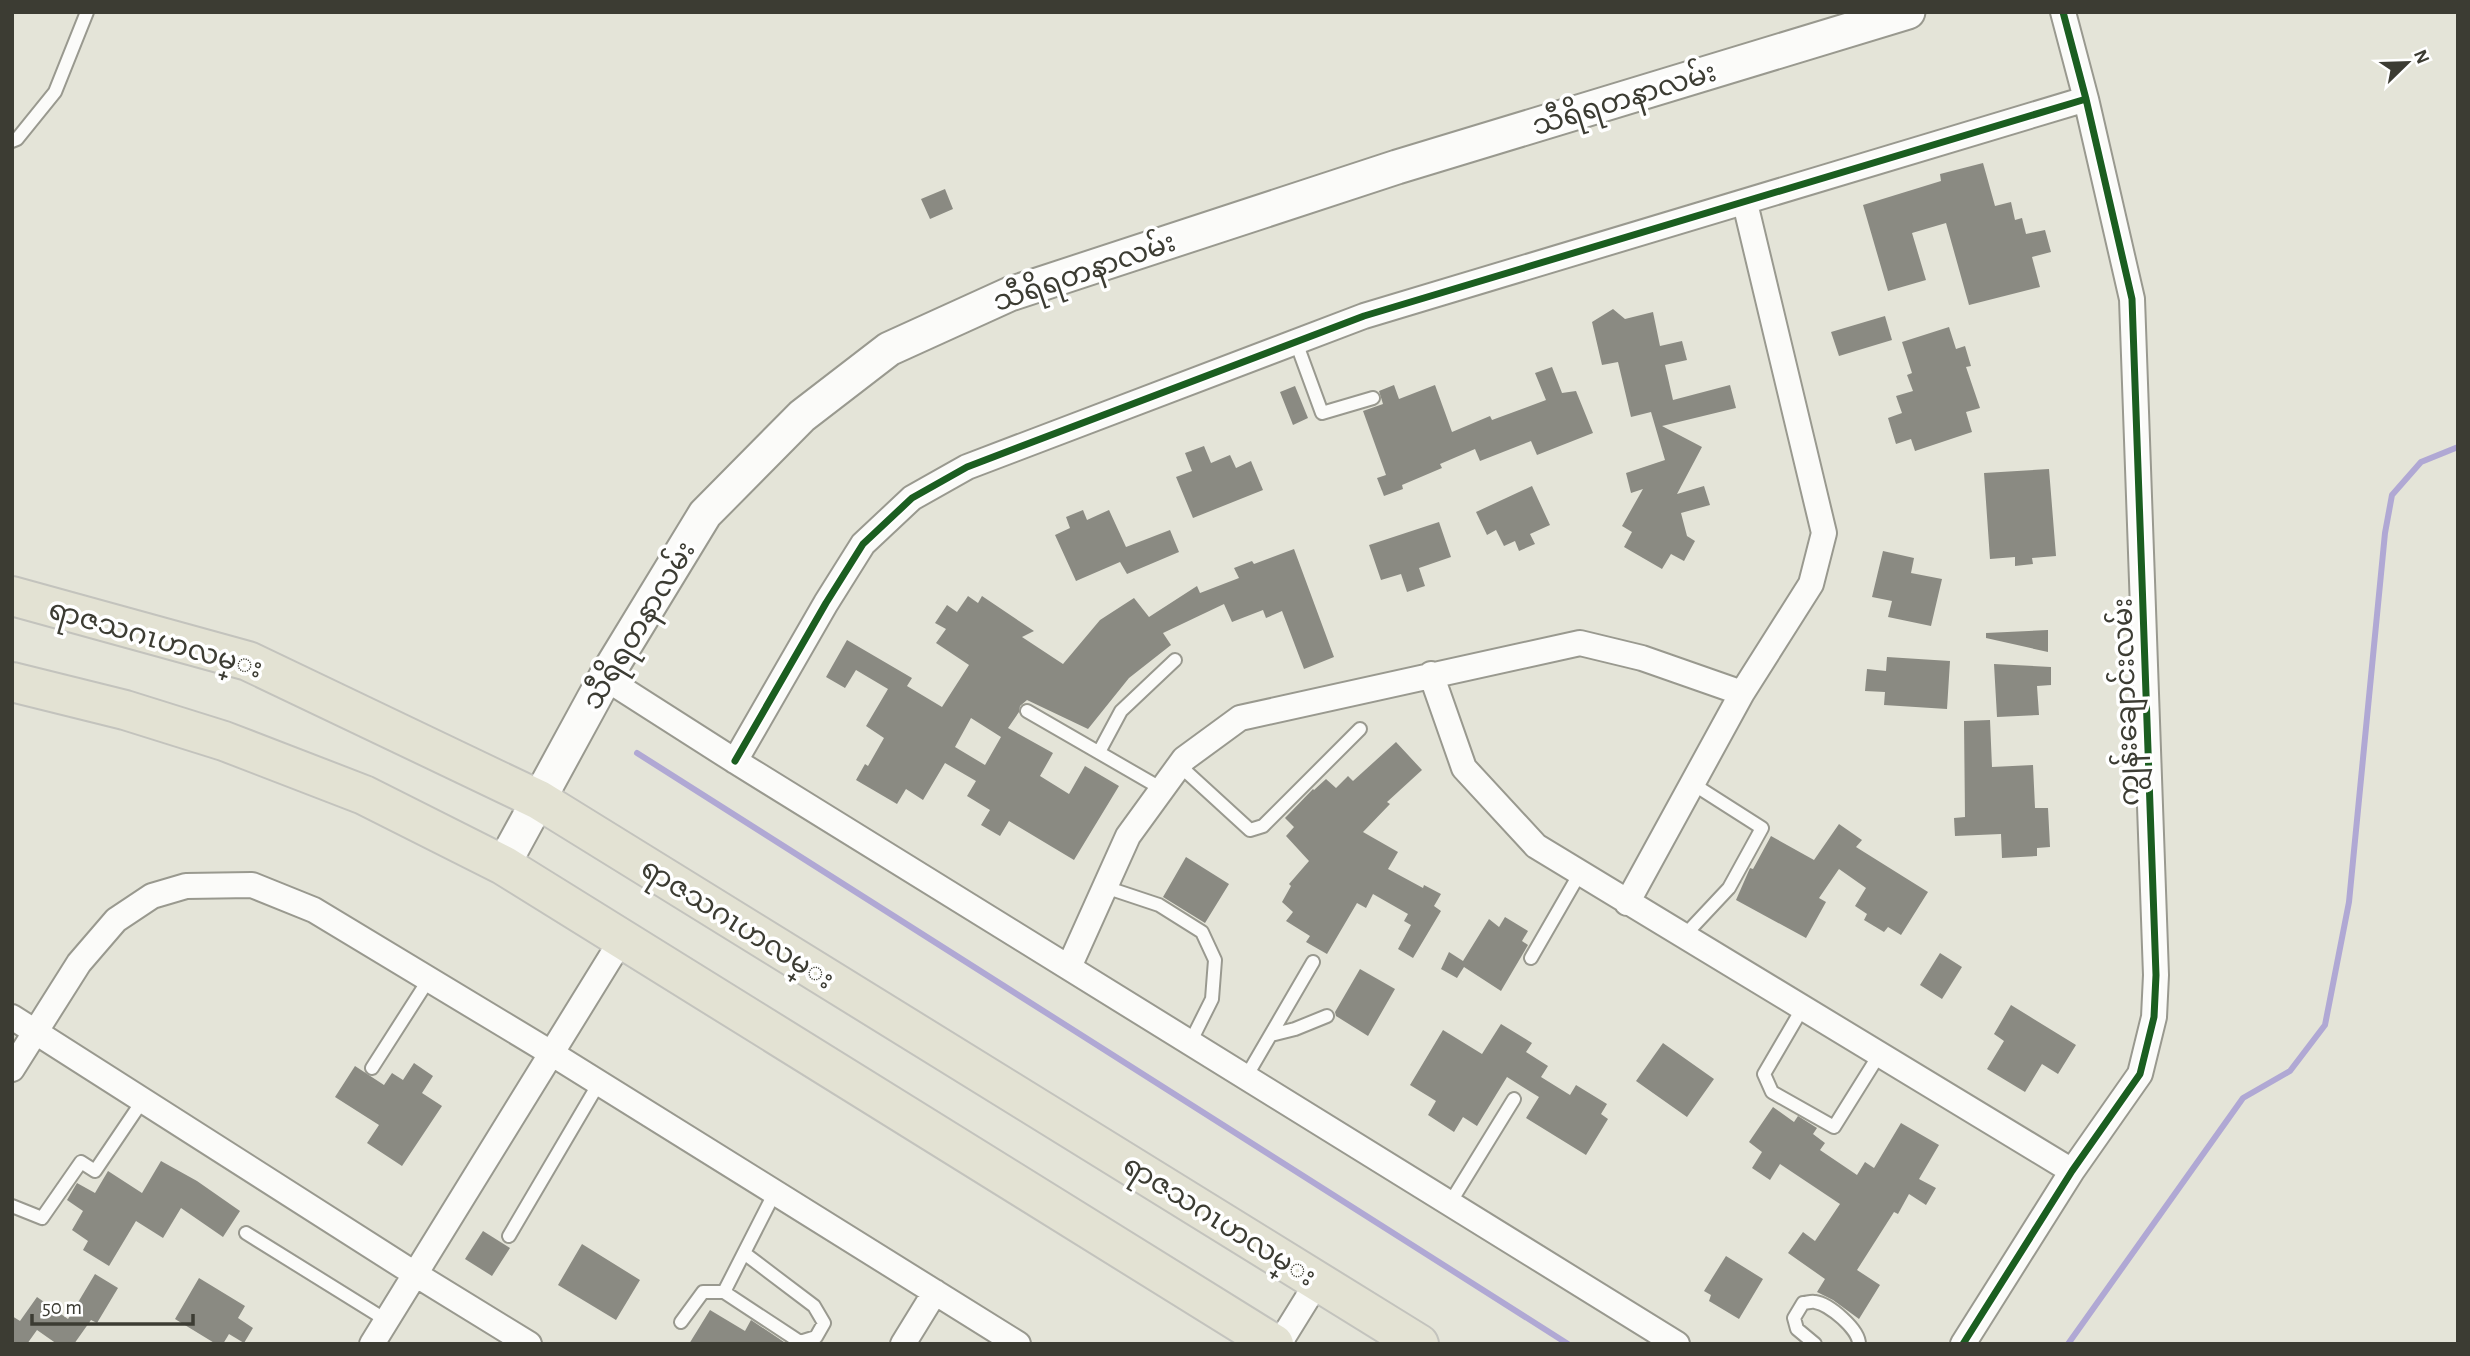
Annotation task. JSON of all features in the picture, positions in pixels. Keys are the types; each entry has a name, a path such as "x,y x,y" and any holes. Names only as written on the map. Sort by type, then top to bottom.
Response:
{"main road":[{"name":"သီရိရတနာလမ်း","path":"503,865 605,678 705,514 802,416 889,349 1010,293 1398,167 1908,12"},
{"name":"ရာဇသဂၤဟလမ္း","path":"12,596 248,661 539,800 1419,1344"},
{"path":"12,682 125,710 224,741 364,795 503,865 1276,1344"}],"street":[{"name":"ကျွန်းချောင်းလမ်း","path":"1963,1344 2072,1171 2140,1074 2154,1017 2156,975 2132,299 2063,12"},
{"path":"735,761 863,544 912,498 967,467 1364,316 2086,99"},
{"path":"1627,903 1742,693 1811,584 1824,533 1745,203"},
{"path":"1069,967 1128,836 1184,759 1240,718 1580,643 1642,658 1742,693"},
{"path":"1431,674 1464,768 1536,846 2072,1171"},
{"path":"605,678 1677,1344"},
{"path":"12,1069 79,963 116,920 152,896 186,886 252,886 314,911 429,979 935,1292 989,1331 1018,1344"},
{"path":"372,1344 622,939"},
{"path":"12,1017 526,1343"},
{"path":"1276,1344 1318,1280"},
{"path":"903,1344 935,1292"}],"lane":[{"path":"12,141 17,139 55,92 87,12"},
{"path":"1296,342 1322,413 1373,398"},
{"path":"1099,752 1121,711 1175,660"},
{"path":"1027,711 1162,789"},
{"path":"1179,765 1250,830 1263,826 1360,729"},
{"path":"1683,937 1730,888 1762,828 1693,784"},
{"path":"1531,958 1580,873"},
{"path":"1105,887 1159,905 1202,932 1215,960 1212,999 1194,1035"},
{"path":"1246,1077 1313,962"},
{"path":"372,1068 429,979"},
{"path":"1802,1009 1764,1074 1772,1093 1834,1127 1879,1055"},
{"path":"1270,1035 1295,1030 1327,1016"},
{"path":"509,1236 599,1083"},
{"path":"1450,1203 1514,1099"},
{"path":"12,1206 42,1218 81,1161 95,1171 143,1100"},
{"path":"724,1292 775,1192"},
{"path":"246,1233 386,1320"},
{"path":"681,1322 703,1292 724,1292 800,1342 816,1336 824,1322 814,1306 744,1253"},
{"path":"1815,1344 1797,1329 1794,1318 1803,1303 1816,1302 1849,1323 1859,1339 1858,1344"}],"building":[{"path":"1983,163 1995,206 2011,202 2015,220 2022,218 2026,234 2045,230 2051,252 2032,257 2040,287 1969,305 1946,223 1912,233 1926,280 1888,291 1863,205 1941,181 1940,174"},
{"path":"945,189 953,209 930,219 921,199"},
{"path":"1613,309 1625,319 1653,312 1660,346 1682,341 1687,360 1665,365 1673,400 1730,385 1736,408 1662,426 1702,447 1677,494 1704,486 1710,505 1681,513 1687,536 1695,541 1684,561 1671,554 1662,569 1624,547 1632,532 1622,526 1643,489 1631,493 1626,473 1665,460 1651,412 1631,417 1618,362 1602,365 1592,322"},
{"path":"1885,316 1892,340 1839,356 1831,332"},
{"path":"1949,327 1956,349 1965,346 1971,366 1966,367 1980,408 1966,412 1972,432 1915,451 1911,439 1896,444 1888,418 1902,413 1896,396 1913,391 1907,375 1912,373 1902,342"},
{"path":"1552,367 1562,393 1576,391 1593,433 1537,455 1531,441 1480,461 1475,449 1440,464 1442,468 1384,496 1377,478 1386,475 1363,411 1383,404 1379,391 1394,385 1399,399 1435,385 1452,432 1490,416 1492,420 1546,400 1535,373"},
{"path":"1295,386 1308,418 1293,425 1280,392"},
{"path":"1204,446 1211,463 1230,455 1236,468 1251,461 1263,490 1193,518 1176,477 1192,471 1185,453"},
{"path":"2049,469 2056,556 2032,558 2033,564 2015,566 2015,557 1990,559 1984,473"},
{"path":"1532,486 1550,525 1530,534 1535,544 1519,551 1515,541 1504,546 1496,530 1487,535 1476,512"},
{"path":"1083,510 1087,520 1109,510 1126,547 1170,530 1179,552 1127,574 1120,562 1076,581 1055,535 1070,528 1066,517"},
{"path":"1439,522 1451,557 1419,568 1425,586 1407,592 1401,574 1381,580 1369,545"},
{"path":"1294,549 1334,657 1304,669 1282,611 1266,618 1263,610 1232,622 1224,604 1163,633 1171,645 1129,678 1088,729 1027,700 1020,706 1008,728 1053,753 1040,776 1069,794 1085,766 1119,786 1074,860 1009,821 1000,836 981,825 990,810 967,796 976,781 945,763 923,800 906,789 897,804 856,780 865,764 868,766 884,738 866,726 888,689 856,670 845,688 826,677 847,640 912,678 907,686 942,707 969,665 936,643 946,629 935,623 947,605 957,612 968,596 978,603 982,596 1034,631 1022,637 1063,664 1100,620 1134,598 1149,617 1197,586 1200,593 1239,578 1234,568 1252,561 1254,564","holes":["971,718 1001,737 985,765 955,747"]},
{"path":"1883,551 1914,558 1911,573 1942,579 1931,626 1888,617 1892,601 1872,597"},
{"path":"2048,630 2048,652 1986,638 1986,633"},
{"path":"1887,657 1950,661 1947,709 1884,705 1885,692 1865,691 1867,669 1886,671"},
{"path":"1994,664 2051,667 2051,685 2037,686 2039,715 1997,717"},
{"path":"1990,720 1992,767 2033,765 2035,808 2048,808 2050,847 2037,848 2037,856 2002,858 2001,834 1955,836 1954,818 1965,817 1964,721"},
{"path":"1396,742 1422,770 1387,802 1390,804 1363,832 1398,852 1388,869 1423,888 1424,885 1441,894 1434,906 1441,911 1413,958 1398,949 1411,925 1404,921 1408,914 1373,894 1366,908 1357,903 1327,954 1306,942 1310,936 1286,921 1293,912 1282,902 1291,886 1289,884 1309,861 1286,836 1294,827 1285,818 1326,779 1336,788 1348,776 1353,781"},
{"path":"1839,824 1862,840 1856,847 1928,892 1901,935 1888,927 1884,932 1864,920 1867,914 1855,906 1866,888 1839,869 1819,898 1826,902 1806,938 1736,900 1750,868 1753,869 1771,836 1814,860"},
{"path":"1186,857 1229,884 1205,923 1163,897"},
{"path":"1505,917 1528,931 1522,941 1528,945 1501,991 1464,967 1457,978 1441,969 1449,952 1463,961 1489,919 1499,927"},
{"path":"1940,953 1962,967 1942,999 1920,985"},
{"path":"1360,969 1395,989 1368,1036 1336,1016 1335,1012"},
{"path":"2011,1005 2076,1045 2058,1074 2042,1064 2025,1092 1987,1069 2004,1041 1994,1034"},
{"path":"1501,1024 1532,1043 1526,1052 1548,1066 1541,1077 1570,1095 1576,1085 1607,1104 1601,1114 1608,1119 1586,1155 1526,1118 1539,1097 1507,1077 1477,1126 1463,1117 1454,1132 1428,1115 1436,1101 1410,1085 1443,1030 1482,1054"},
{"path":"1663,1043 1714,1079 1687,1117 1636,1081"},
{"path":"414,1063 433,1076 422,1093 442,1106 402,1166 367,1143 379,1125 335,1097 355,1066 384,1085 392,1073 403,1080"},
{"path":"1773,1107 1794,1122 1798,1116 1817,1128 1813,1134 1825,1143 1820,1150 1857,1175 1865,1162 1874,1168 1901,1123 1939,1145 1919,1179 1936,1188 1926,1205 1909,1194 1898,1214 1894,1212 1857,1270 1880,1285 1859,1319 1817,1292 1825,1279 1788,1253 1803,1232 1815,1241 1840,1204 1780,1164 1770,1180 1752,1168 1762,1152 1749,1142"},
{"path":"161,1161 197,1181 240,1211 223,1237 181,1208 163,1238 136,1221 109,1266 83,1250 88,1241 72,1230 83,1211 67,1200 77,1183 95,1193 108,1171 142,1193"},
{"path":"483,1231 510,1248 492,1276 465,1259"},
{"path":"582,1244 640,1280 616,1320 558,1285"},
{"path":"1726,1256 1763,1279 1739,1319 1709,1301 1711,1295 1704,1291"},
{"path":"95,1274 118,1288 97,1323 91,1320 74,1344 57,1344 37,1330 27,1344 12,1344 12,1316 20,1321 37,1297 68,1319"},
{"path":"199,1278 245,1306 238,1318 253,1328 244,1343 229,1334 223,1344 216,1344 175,1319"},
{"path":"710,1310 745,1331 751,1320 784,1342 689,1344"}],"waterway":[{"path":"2068,1344 2243,1098 2290,1071 2325,1025 2349,902 2385,533 2392,495 2421,462 2458,447"},
{"path":"637,753 1568,1344"}],"cycle path":[{"path":"1963,1344 2072,1171 2140,1074 2154,1017 2156,975 2132,299 2063,12"},
{"path":"735,761 863,544 912,498 967,467 1364,316 2086,99"}]}
